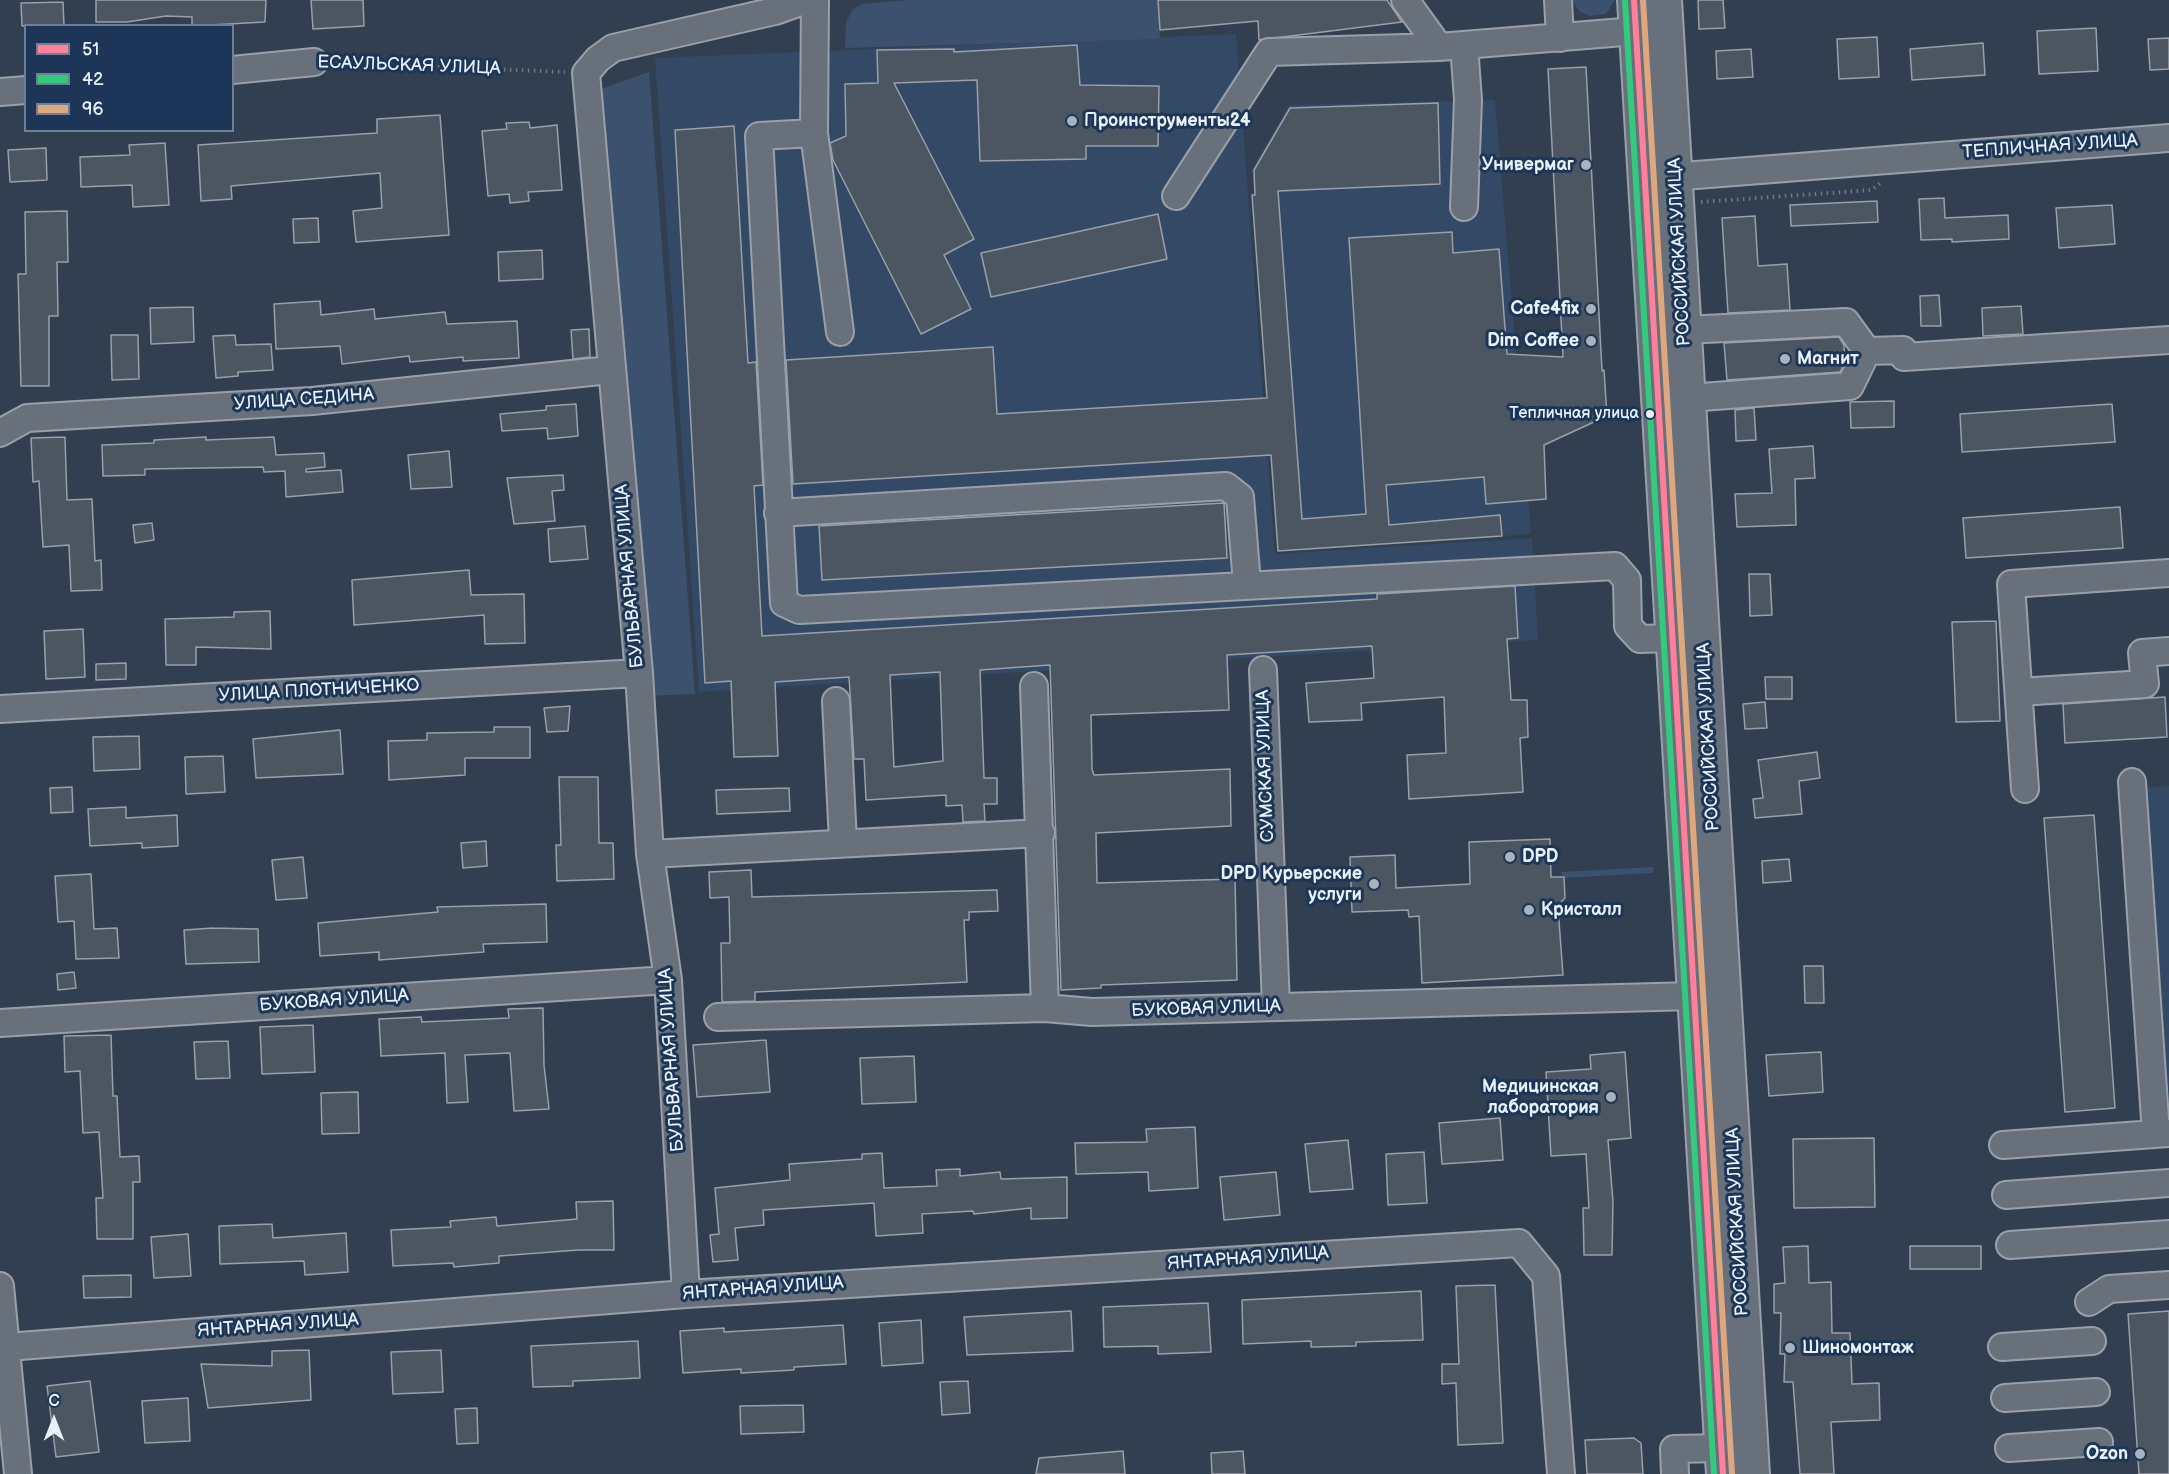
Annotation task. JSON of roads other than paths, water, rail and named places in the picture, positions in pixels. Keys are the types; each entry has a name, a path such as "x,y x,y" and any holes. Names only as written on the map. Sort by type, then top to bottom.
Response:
{"main road":[{"name":"РОССИЙСКАЯ УЛИЦА","path":"1634,0 1722,1461"},
{"name":"РОССИЙСКАЯ УЛИЦА","path":"1665,0 1753,1474"}],"street":[{"path":"776,6 806,0"},
{"path":"815,0 814,133 840,332"},
{"path":"1405,0 1452,46 1468,100 1464,207"},
{"path":"1558,0 1560,39"},
{"name":"БУЛЬВАРНАЯ УЛИЦА","path":"686,1294 668,980 650,854 639,673 610,370 586,73 598,59 613,48 776,6"},
{"path":"1176,196 1269,52 1452,46 1636,31"},
{"name":"ЕСАУЛЬСКАЯ УЛИЦА","path":"234,70 314,62"},
{"path":"0,92 24,90"},
{"path":"814,133 759,136 784,603 799,610 1247,584 1615,566 1627,580 1628,626 1640,639 1672,638"},
{"name":"ТЕПЛИЧНАЯ УЛИЦА","path":"1645,178 2169,138"},
{"path":"1684,330 1846,322 1867,351 1903,354 2169,340"},
{"path":"1689,398 1850,386 1867,351"},
{"name":"УЛИЦА СЕДИНА","path":"0,433 27,418 312,401 610,370"},
{"path":"778,513 1226,486 1240,497 1247,584"},
{"path":"2025,789 2012,584 2169,573"},
{"path":"2019,692 2145,684 2142,653 2169,651"},
{"name":"СУМСКАЯ УЛИЦА","path":"1263,670 1276,1007"},
{"name":"УЛИЦА ПЛОТНИЧЕНКО","path":"0,709 639,673"},
{"path":"1034,686 1041,833 1045,1008"},
{"path":"836,701 843,842"},
{"path":"2003,1145 2163,1134 2132,782"},
{"path":"650,854 1041,833"},
{"name":"БУКОВАЯ УЛИЦА","path":"0,1023 668,980"},
{"name":"БУКОВАЯ УЛИЦА","path":"718,1017 1045,1008 1092,1012 1694,996"},
{"path":"2007,1195 2169,1183"},
{"path":"2010,1245 2169,1234"},
{"name":"ЯНТАРНАЯ УЛИЦА","path":"7,1347 686,1294 1520,1243 1546,1276 1561,1474"},
{"path":"2089,1302 2109,1289 2169,1285"},
{"path":"0,1288 7,1347 6,1406 12,1464"},
{"path":"2002,1347 2092,1341"},
{"path":"2006,1398 2096,1392"},
{"path":"2009,1448 2099,1442"},
{"path":"1675,1474 1674,1449 1722,1461"}],"place":[{"name":"Проинструменты24","path":"1072,121"},
{"name":"Универмаг","path":"1586,165"},
{"name":"Cafe4fix","path":"1591,309"},
{"name":"Dim Coffee","path":"1591,341"},
{"name":"Магнит","path":"1785,359"},
{"name":"Тепличная улица","path":"1650,414"},
{"name":"DPD","path":"1510,857"},
{"name":"DPD Курьерские услуги","path":"1374,884"},
{"name":"Кристалл","path":"1529,910"},
{"name":"Медицинская лаборатория","path":"1611,1097"},
{"name":"Шиномонтаж","path":"1790,1348"},
{"name":"Ozon","path":"2140,1454"}]}
